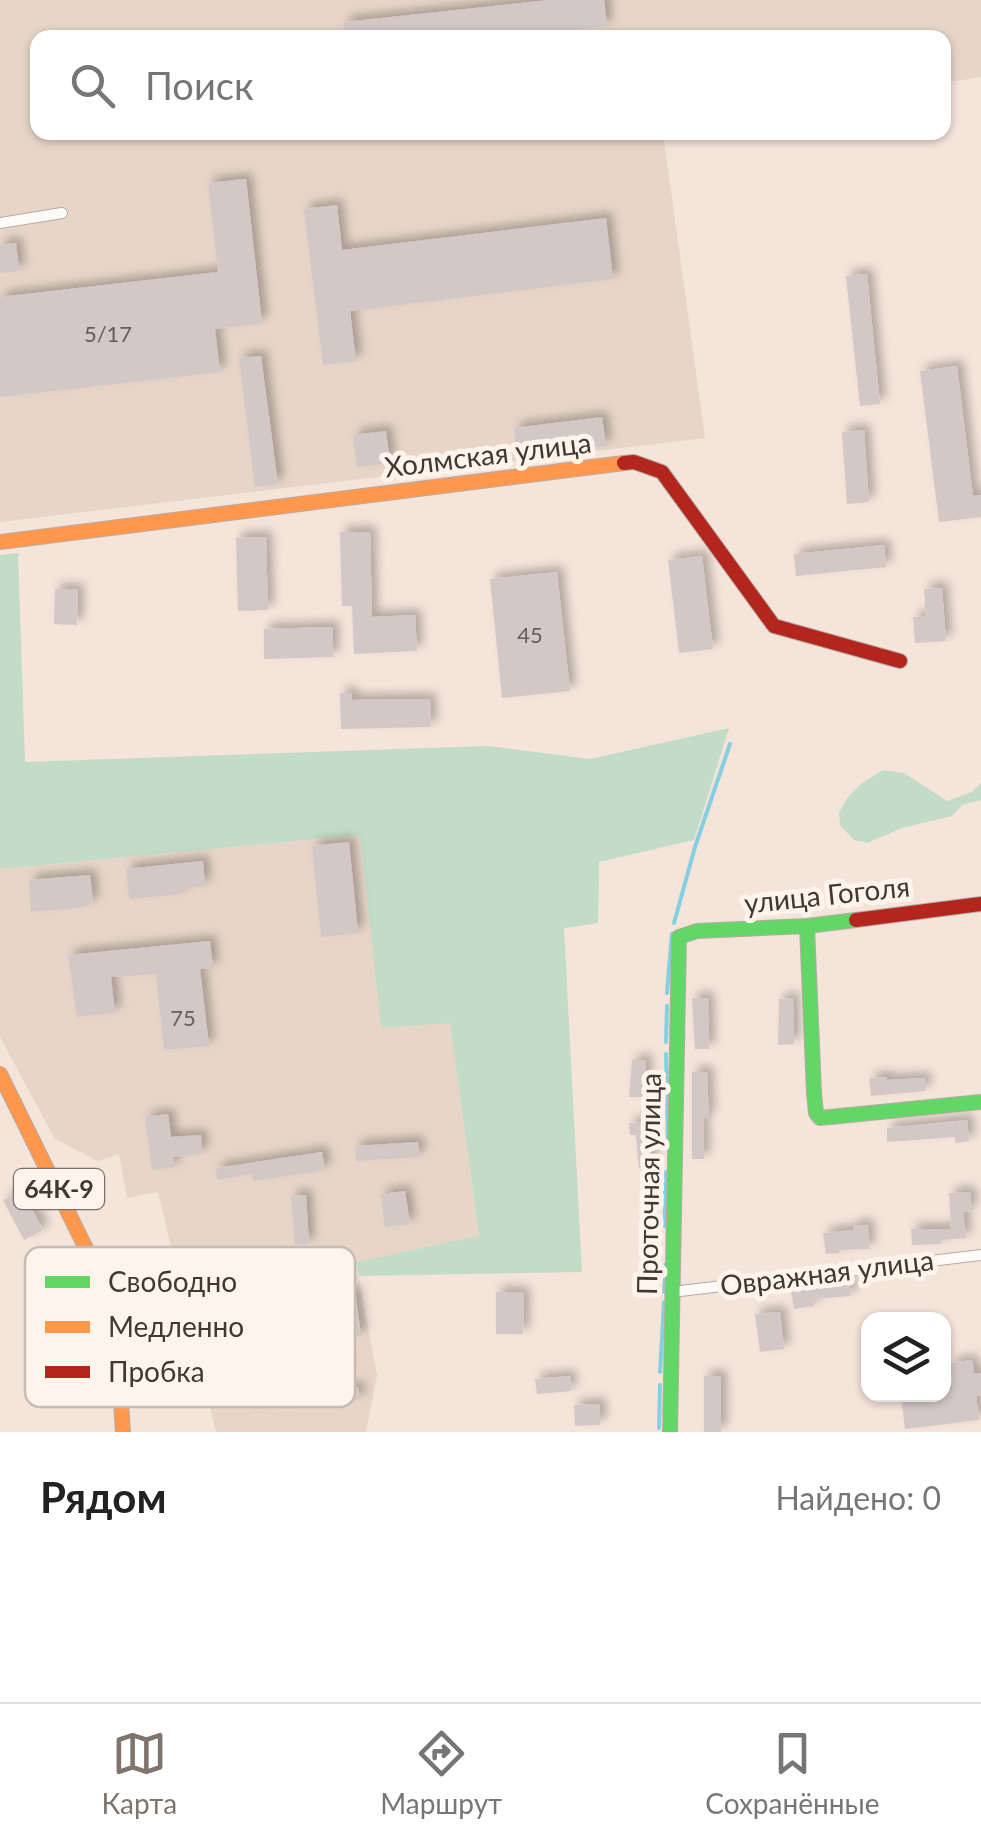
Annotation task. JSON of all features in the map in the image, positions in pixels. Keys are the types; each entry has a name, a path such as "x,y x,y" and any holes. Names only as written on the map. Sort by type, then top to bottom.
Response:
{"street":[{"path":"0,223 62,213"},
{"name":"Холмская улица","path":"0,542 634,462 662,472 774,626 900,661"},
{"name":"улица Гоголя","path":"679,937 696,931 807,926 981,904"},
{"path":"807,926 814,1093 820,1118 981,1102"},
{"name":"Проточная улица","path":"670,1432 679,937"},
{"name":"64К-9","path":"0,1074 85,1247"},
{"name":"Овражная улица","path":"672,1292 981,1255"},
{"name":"64К-9","path":"122,1407 123,1432"}],"shaded area":[{"path":"0,0 981,0 981,77 951,82 951,30 30,30 30,140 664,140 705,438 0,522"},
{"path":"360,835 381,1028 450,1022 479,1237 356,1262 377,1375 366,1432 216,1432 210,1407 355,1407 355,1247 171,1247 158,1192 127,1198 119,1154 98,1161 55,1139 0,1037 0,869"}],"green space":[{"path":"18,553 25,762 488,746 590,759 729,728 694,840 599,862 598,923 564,928 582,1272 359,1276 356,1262 479,1236 450,1023 381,1028 360,835 0,869 0,555"},
{"path":"883,770 904,773 947,801 972,792 981,783 981,800 962,805 952,816 902,828 867,843 854,840 840,825 839,812 862,783"}],"building":[{"path":"550,0 604,0 607,26 573,30 344,30 344,22"},
{"path":"246,179 262,323 215,329 220,372 0,397 0,297 218,272 208,183"},
{"path":"337,205 342,250 606,218 613,279 350,311 356,361 323,365 304,209"},
{"path":"16,243 19,271 0,273 0,245"},
{"path":"867,274 880,404 860,406 846,276"},
{"path":"261,356 278,484 255,487 239,358"},
{"path":"957,366 973,496 981,495 981,517 939,522 920,371"},
{"path":"602,417 606,446 518,456 514,428"},
{"path":"864,430 869,502 847,504 842,432"},
{"path":"386,431 390,463 357,467 353,435"},
{"path":"340,532 370,532 372,617 415,615 417,651 354,654 352,606 342,606"},
{"path":"266,537 268,610 238,611 236,538"},
{"path":"884,545 886,567 796,576 794,554"},
{"path":"702,556 713,649 679,653 668,560"},
{"path":"557,572 570,691 502,698 490,579"},
{"path":"942,588 946,641 915,643 913,617 926,616 924,589"},
{"path":"55,589 78,590 77,625 54,624"},
{"path":"333,627 333,657 264,659 264,629"},
{"path":"340,693 352,693 352,700 430,699 431,727 341,729"},
{"path":"349,842 358,933 321,937 312,846"},
{"path":"203,861 205,886 180,889 181,894 129,899 126,869"},
{"path":"90,875 93,901 85,907 31,912 29,880"},
{"path":"210,941 213,968 200,969 209,1046 164,1050 156,974 111,977 115,1013 77,1017 68,955"},
{"path":"692,998 708,998 709,1049 695,1049"},
{"path":"793,998 794,1044 778,1045 779,999"},
{"path":"632,1060 646,1060 646,1097 629,1097"},
{"path":"692,1072 707,1072 709,1118 703,1118 704,1159 692,1159"},
{"path":"869,1078 925,1078 925,1091 871,1096"},
{"path":"168,1114 171,1137 201,1135 202,1154 173,1157 174,1167 152,1170 145,1117"},
{"path":"967,1120 969,1141 955,1143 955,1137 887,1142 887,1128"},
{"path":"646,1122 652,1167 639,1168 636,1135 630,1135 629,1123"},
{"path":"418,1142 419,1157 356,1161 355,1146"},
{"path":"322,1152 325,1170 253,1181 252,1174 217,1180 216,1168"},
{"path":"22,1190 43,1230 24,1240 3,1200"},
{"path":"405,1191 410,1224 385,1227 381,1194"},
{"path":"970,1192 971,1211 963,1212 966,1238 912,1245 911,1229 951,1229 949,1193"},
{"path":"306,1195 309,1244 295,1245 291,1196"},
{"path":"853,1225 868,1225 869,1249 826,1254 823,1233 853,1230"},
{"path":"849,1280 851,1296 813,1299 814,1306 794,1309 790,1287"},
{"path":"355,1291 361,1336 355,1337"},
{"path":"496,1292 524,1293 523,1334 496,1334"},
{"path":"780,1312 784,1349 760,1352 755,1314"},
{"path":"972,1360 974,1373 981,1373 981,1395 976,1396 979,1420 905,1429 902,1402 951,1402 951,1363"},
{"path":"570,1376 571,1391 537,1394 535,1379"},
{"path":"704,1376 721,1376 721,1432 704,1432"},
{"path":"600,1404 600,1425 575,1426 574,1405"}],"waterway":[{"path":"674,923 730,744"},
{"path":"667,993 672,934"},
{"path":"666,1042 667,1006"},
{"path":"666,1054 668,1142"},
{"path":"665,1172 665,1226"},
{"path":"664,1292 666,1264"},
{"path":"660,1372 664,1302"},
{"path":"659,1428 660,1385"}],"traffic: fast":[{"path":"670,1432 679,937 697,931 856,920"},
{"path":"807,926 814,1093 820,1118 981,1102"}],"traffic: slow":[{"path":"0,542 624,463"},
{"path":"0,1074 85,1247"},
{"path":"121,1407 123,1432"}],"traffic: jam":[{"path":"624,463 634,462 662,472 774,626 900,661"},
{"path":"856,920 981,904"}]}
